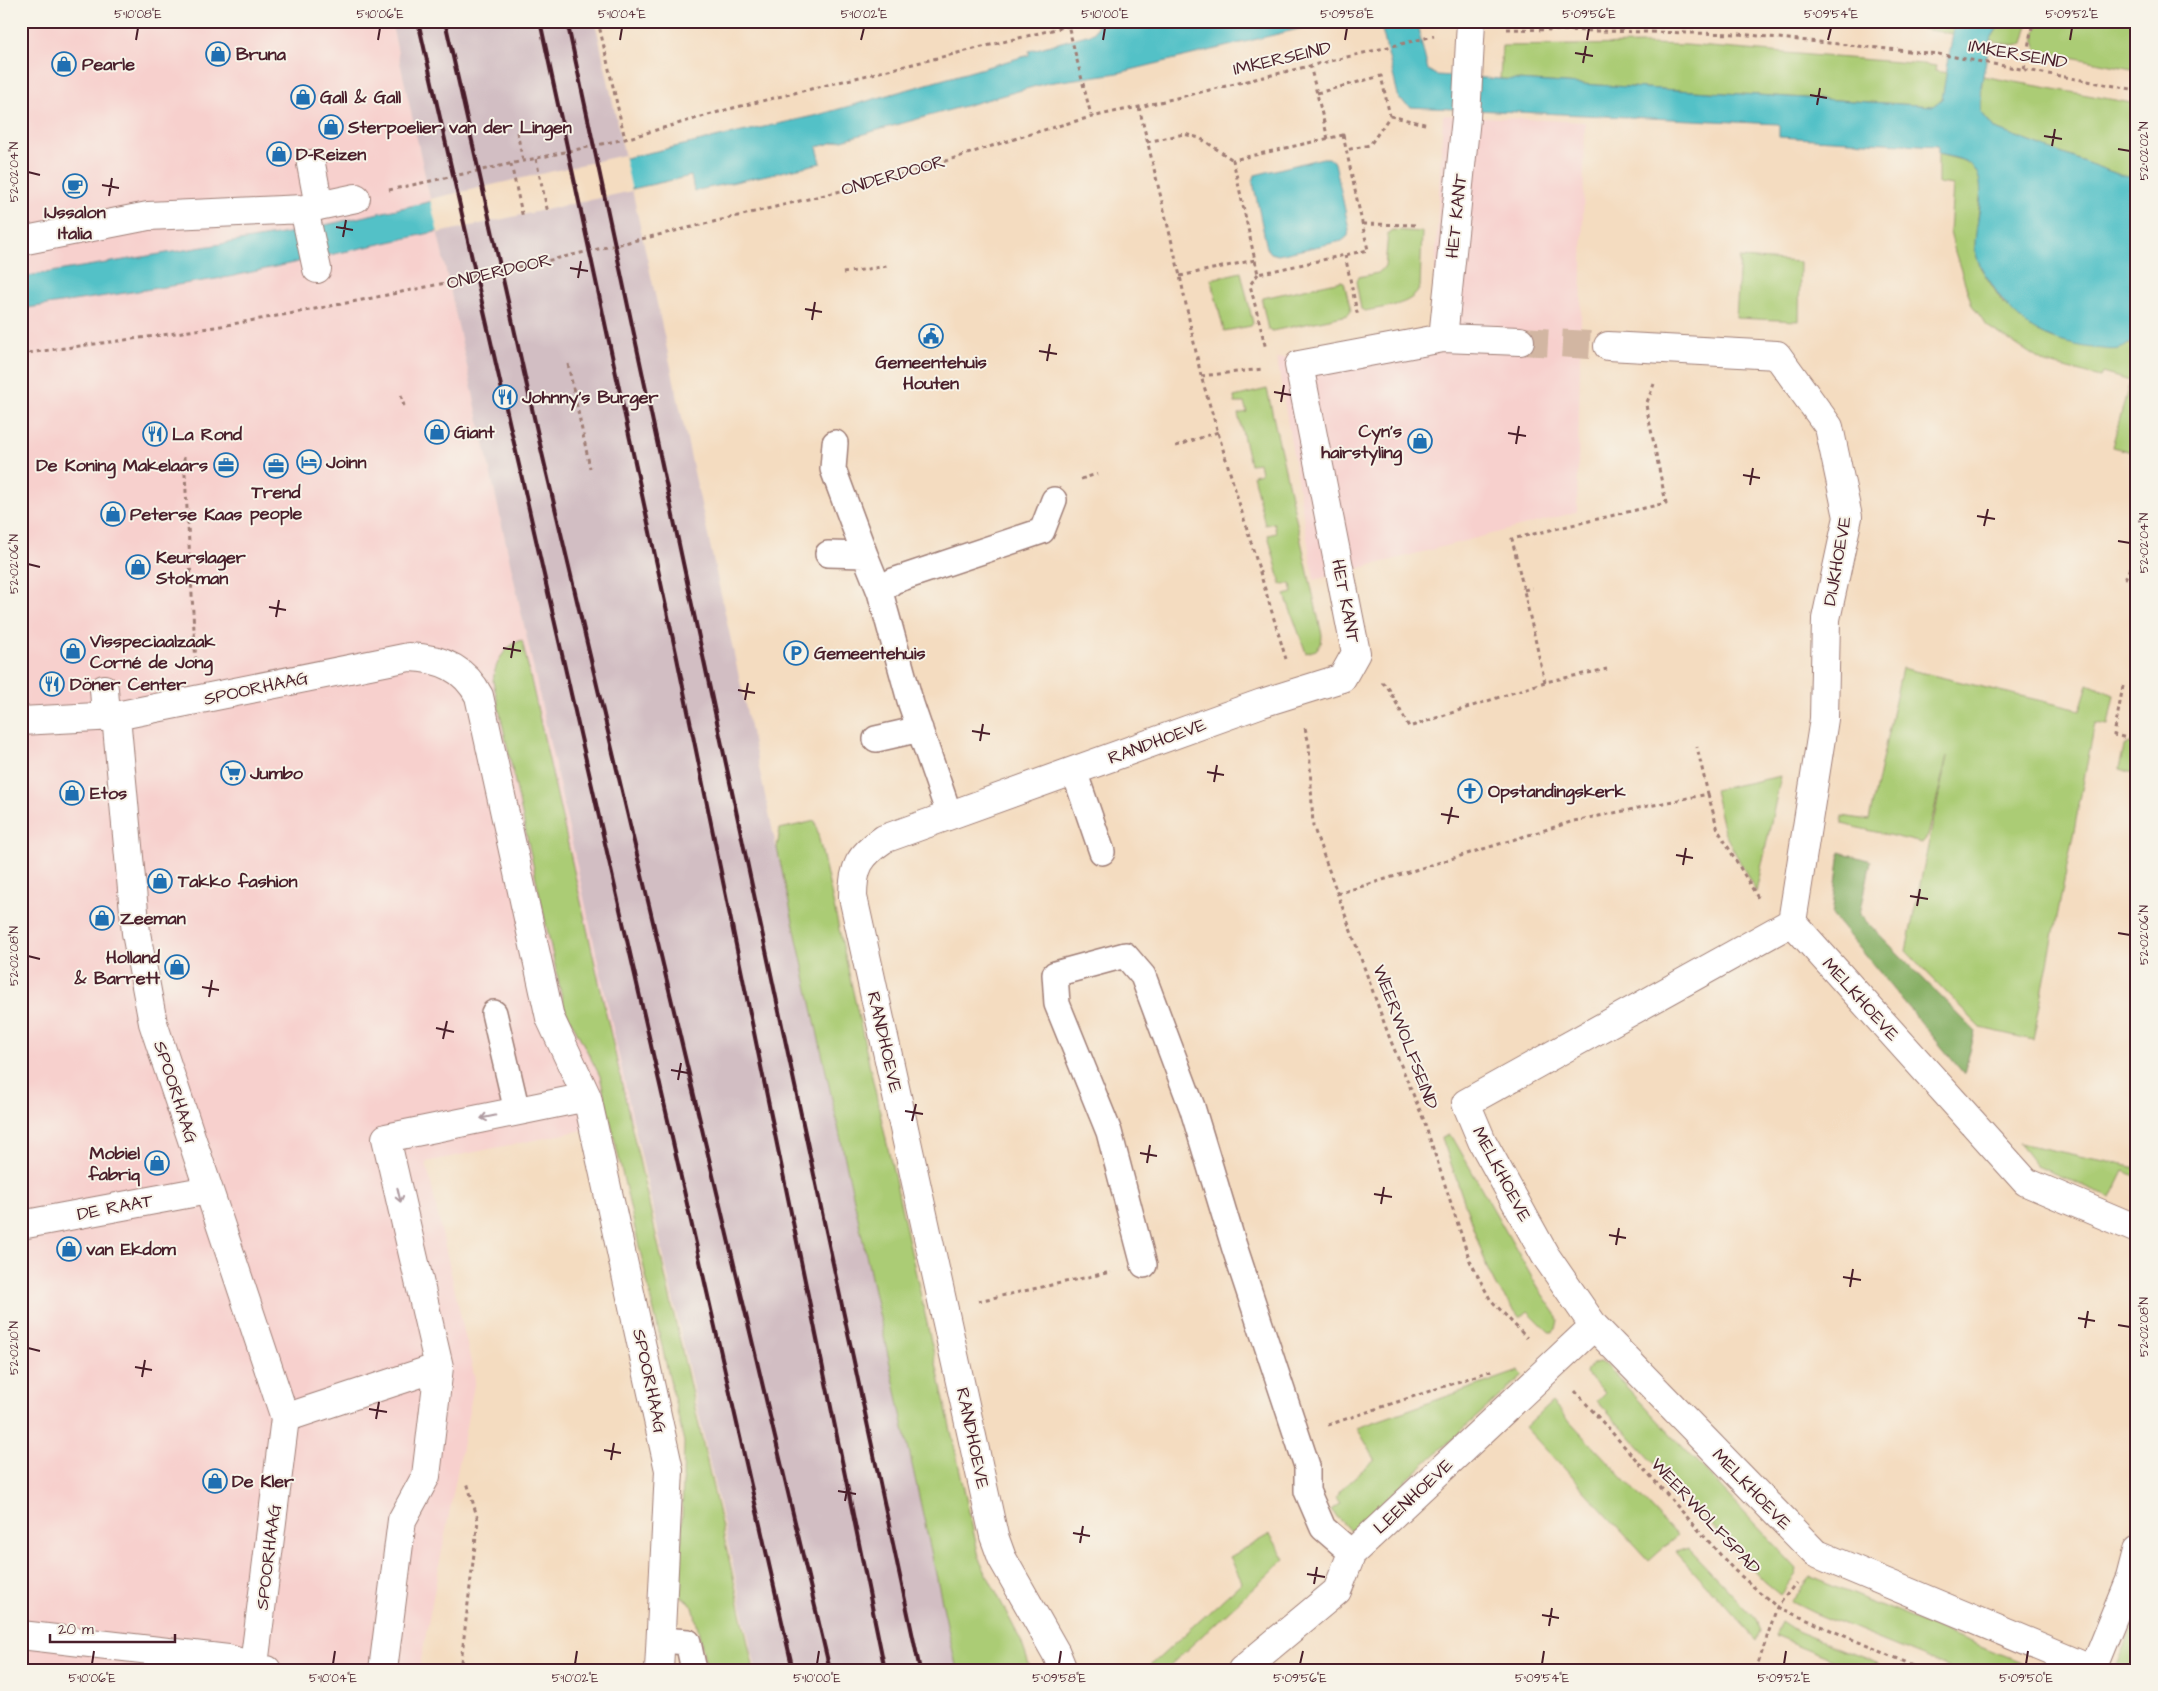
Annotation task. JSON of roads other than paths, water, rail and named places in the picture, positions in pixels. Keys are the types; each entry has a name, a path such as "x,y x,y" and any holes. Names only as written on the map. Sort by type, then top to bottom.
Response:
{"street":[{"name":"HET KANT","path":"1295,691 1342,678 1356,653 1298,365 1443,338 1466,118 1471,21"},
{"path":"311,164 310,212 317,269"},
{"path":"21,241 148,216 310,212 356,198"},
{"path":"1443,338 1520,341"},
{"name":"DIJKHOEVE","path":"1608,346 1777,355 1829,427 1848,517 1826,619 1824,720 1784,926"},
{"name":"SPOORHAAG","path":"260,1667 285,1418 153,1022 136,934 111,716 409,657 435,660 457,669 466,677 478,696 550,1018 587,1097 669,1470 659,1670"},
{"path":"21,721 111,716 104,689"},
{"name":"RANDHOEVE","path":"1063,1670 997,1547 853,897 853,880 857,863 868,850 884,839 1295,691"},
{"name":"MELKHOEVE","path":"2137,1229 2026,1182 1784,926 1466,1103 1482,1141 1545,1255 1594,1326 1815,1553 2093,1669 2130,1578 2137,1551"},
{"path":"383,1670 402,1520 426,1476 439,1367 386,1138 587,1097"},
{"name":"DE RAAT","path":"21,1225 208,1190"},
{"name":"LEENHOEVE","path":"1242,1670 1337,1591 1352,1553 1594,1326"},
{"path":"285,1418 439,1367"},
{"path":"21,1635 228,1659 260,1667"}],"lane":[{"path":"835,443 833,469 880,592 911,704 950,814"},
{"path":"880,592 893,581 1042,532 1054,500"},
{"path":"828,554 865,555"},
{"path":"876,739 920,729"},
{"path":"1074,771 1102,852"},
{"path":"1144,1265 1109,1132 1057,1004 1055,974 1123,945 1143,976 1192,1107 1234,1246 1307,1466 1308,1492 1323,1528 1352,1553"},
{"path":"494,1013 517,1111"},
{"path":"661,1640 688,1642 694,1670"}],"water":[{"path":"1110,21 1331,21 1118,73 1047,83 817,147 821,163 694,191 691,176 229,277 21,309 21,277 294,232 818,115 1029,55 1029,51 1094,33 1098,24"},
{"path":"1380,21 1416,21 1428,70 1436,75 1933,106 1942,99 1955,21 2002,21 1990,40 1981,86 1981,112 1995,129 2120,175 2137,179 2137,332 2128,344 2119,349 2093,348 2059,341 2044,335 2020,319 1999,295 1981,268 1976,255 1975,245 1981,194 1978,175 1970,164 1957,158 1938,154 1938,146 1779,137 1779,124 1410,107 1399,99"},
{"path":"1329,158 1335,163 1349,229 1348,236 1342,241 1278,255 1271,253 1267,248 1253,182 1255,175"}],"tunnel":[{"path":"1520,341 1608,346"}],"railway":[{"path":"418,21 793,1670"},
{"path":"445,21 542,453 830,1670"},
{"path":"540,21 676,653 885,1670"},
{"path":"567,21 920,1670"}],"place":[{"name":"Bruna","path":"218,54"},
{"name":"Pearle","path":"64,64"},
{"name":"Gall & Gall","path":"303,97"},
{"name":"Sterpoelier van der Lingen","path":"331,127"},
{"name":"D-Reizen","path":"279,154"},
{"name":"IJssalon Italia","path":"75,186"},
{"name":"Gemeentehuis Houten","path":"931,336"},
{"name":"Johnny's Burger","path":"505,397"},
{"name":"Giant","path":"437,432"},
{"name":"La Rond","path":"155,434"},
{"name":"Cyn’s hairstyling","path":"1420,441"},
{"name":"Joinn","path":"309,462"},
{"name":"De Koning Makelaars","path":"226,465"},
{"name":"Trend people","path":"276,466"},
{"name":"Peterse Kaas","path":"113,514"},
{"name":"Keurslager Stokman","path":"138,567"},
{"name":"Visspeciaalzaak Corné de Jong","path":"73,651"},
{"name":"Gemeentehuis","path":"796,653"},
{"name":"Döner Center","path":"52,684"},
{"name":"Jumbo","path":"233,773"},
{"name":"Opstandingskerk","path":"1470,791"},
{"name":"Etos","path":"72,793"},
{"name":"Takko fashion","path":"160,881"},
{"name":"Zeeman","path":"102,918"},
{"name":"Holland & Barrett","path":"177,967"},
{"name":"Mobiel fabriq","path":"157,1163"},
{"name":"van Ekdom","path":"69,1249"},
{"name":"De Kler","path":"215,1481"}]}
